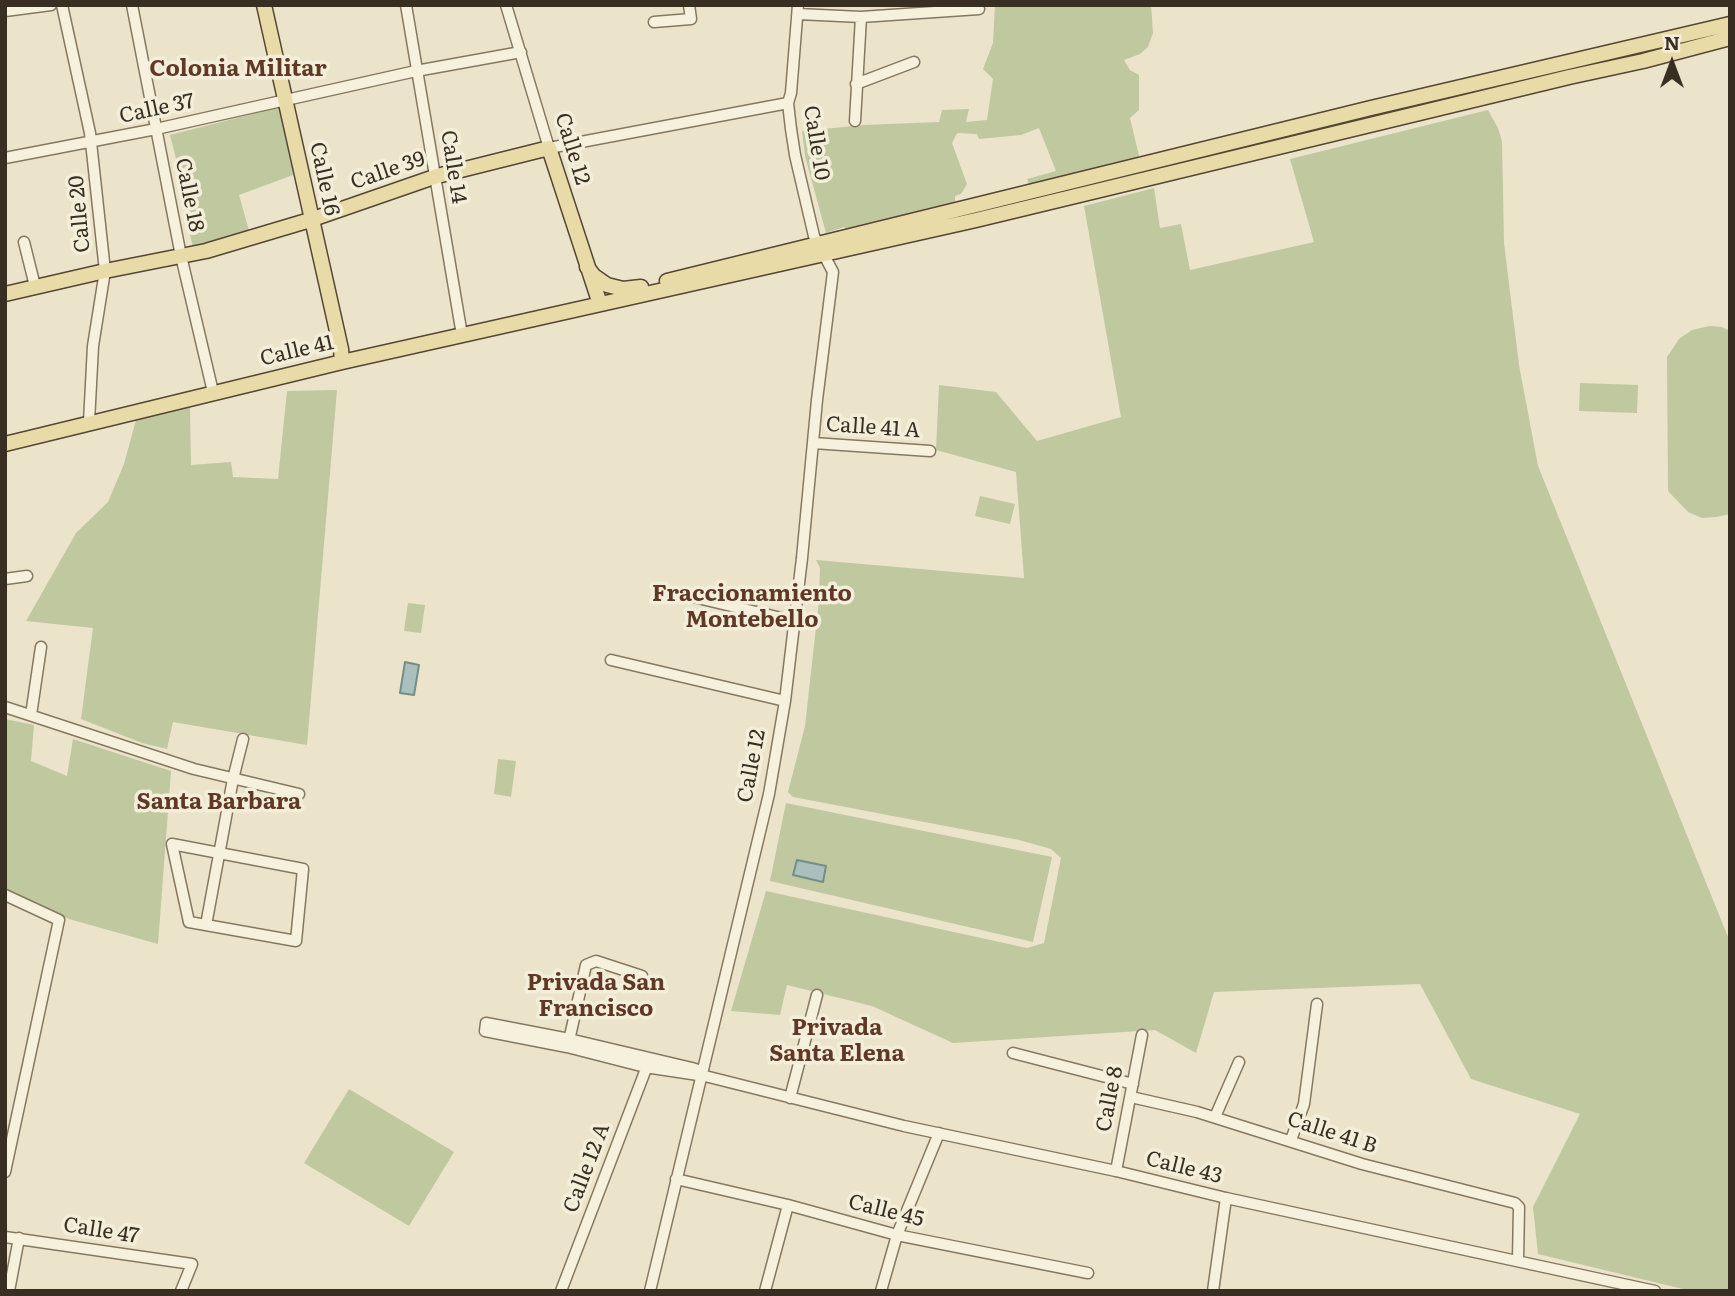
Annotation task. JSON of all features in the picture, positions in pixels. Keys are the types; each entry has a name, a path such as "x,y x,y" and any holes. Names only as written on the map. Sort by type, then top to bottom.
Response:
{"main road":[{"name":"Calle 16","path":"264,5 342,362"},
{"path":"822,249 973,204 1730,24"},
{"path":"587,267 607,285 630,289 976,220 1730,38"},
{"name":"Calle 39","path":"5,294 229,244 310,220 436,176 549,148"},
{"name":"Calle 12","path":"549,148 600,304"},
{"path":"973,204 976,220"},
{"name":"Calle 41","path":"5,444 213,392 600,304 822,249"},
{"path":"558,313 570,308 580,299 586,288 587,267"}],"street":[{"path":"5,11 51,5"},
{"name":"Calle 20","path":"62,5 91,141 105,271 93,346 89,422"},
{"name":"Calle 18","path":"132,5 181,256 213,392"},
{"name":"Calle 14","path":"406,5 462,335"},
{"name":"Calle 12","path":"506,5 549,148"},
{"path":"654,22 691,19 690,5"},
{"path":"798,10 861,17 884,10 979,9"},
{"name":"Calle 10","path":"798,10 788,103 795,155 814,236 822,249"},
{"path":"855,121 861,17"},
{"name":"Calle 37","path":"5,158 156,129 416,71 521,52"},
{"path":"856,84 914,62"},
{"name":"Calle 39","path":"549,148 788,103"},
{"path":"24,242 35,286"},
{"name":"Calle 12","path":"650,1291 769,794 785,701 833,272 822,249"},
{"name":"Calle 41 A","path":"813,443 930,452"},
{"path":"5,579 27,576"},
{"path":"681,594 794,621"},
{"path":"31,715 41,647"},
{"path":"611,660 785,701"},
{"path":"5,707 194,769 299,794"},
{"path":"206,925 243,739"},
{"path":"172,844 219,853 303,869 296,941 189,922 172,844"},
{"path":"5,895 59,920 6,1153 5,1172"},
{"path":"568,1043 586,965 596,961 642,976"},
{"path":"790,1098 817,995"},
{"path":"1291,1140 1304,1104 1317,1004"},
{"path":"486,1023 568,1043 485,1031 486,1023"},
{"name":"Calle 8","path":"1116,1171 1142,1035"},
{"name":"Calle 43","path":"568,1043 939,1133 1655,1291"},
{"path":"1013,1053 1133,1084"},
{"path":"1215,1117 1239,1062"},
{"name":"Calle 12 A","path":"561,1291 648,1063"},
{"name":"Calle 41 B","path":"1131,1097 1215,1117 1374,1167 1515,1203 1519,1208 1518,1260"},
{"path":"881,1291 897,1235 939,1133"},
{"name":"Calle 45","path":"676,1179 788,1205 897,1235 1087,1273"},
{"path":"1213,1291 1226,1198"},
{"path":"765,1291 788,1205"},
{"name":"Calle 47","path":"5,1237 192,1264 181,1291"},
{"path":"9,1291 19,1238"},
{"path":"1598,1291 1603,1280"}],"green space":[{"path":"995,5 1151,5 1153,33 1148,47 1140,54 1124,60 1130,70 1139,75 1139,110 1130,118 1140,160 1030,186 1027,179 1056,171 1039,128 1021,135 979,139 977,134 957,133 952,143 967,184 961,194 955,196 955,204 848,231 844,227 826,233 805,156 802,131 939,122 942,110 969,109 966,122 987,120 993,79 983,69 993,43"},
{"path":"284,106 293,175 239,195 250,234 193,248 183,203 187,202 170,135"},
{"path":"1488,110 1502,142 1504,243 1519,365 1538,466 1730,942 1730,1291 1691,1291 1538,1254 1533,1207 1580,1114 1471,1079 1420,984 1214,992 1196,1053 1155,1030 953,1043 872,1006 787,985 780,1015 731,1011 766,891 1027,948 1044,943 1061,858 1051,849 1019,840 793,797 788,792 805,726 819,600 820,568 816,560 1024,578 1016,472 936,450 939,385 996,392 1037,441 1121,417 1084,206 1154,188 1160,228 1181,224 1190,270 1314,242 1290,159"},
{"path":"1710,326 1730,331 1730,514 1702,518 1688,512 1668,491 1667,357 1679,339 1692,330"},
{"path":"1580,383 1638,385 1637,413 1579,411"},
{"path":"337,390 307,745 173,722 167,749 142,743 81,719 93,628 26,621 76,533 108,502 124,464 136,420 190,407 191,465 231,462 233,477 278,479 287,391"},
{"path":"980,496 1015,504 1010,524 975,516"},
{"path":"408,603 425,605 421,633 404,631"},
{"path":"5,719 34,725 31,761 67,776 73,739 171,771 158,944 69,919 5,891"},
{"path":"498,759 516,761 511,797 494,794"},
{"path":"786,803 1052,857 1033,942 770,881"},
{"path":"349,1089 454,1152 409,1226 304,1163"}],"shaded area":[{"path":"405,662 419,665 414,695 400,693"},
{"path":"797,860 826,866 823,882 793,875"}],"district":[{"name":"Colonia Militar","path":"238,69"},
{"name":"Fraccionamiento Montebello","path":"752,607"},
{"name":"Santa Barbara","path":"219,802"},
{"name":"Privada San Francisco","path":"596,996"},
{"name":"Privada Santa Elena","path":"837,1041"}]}
